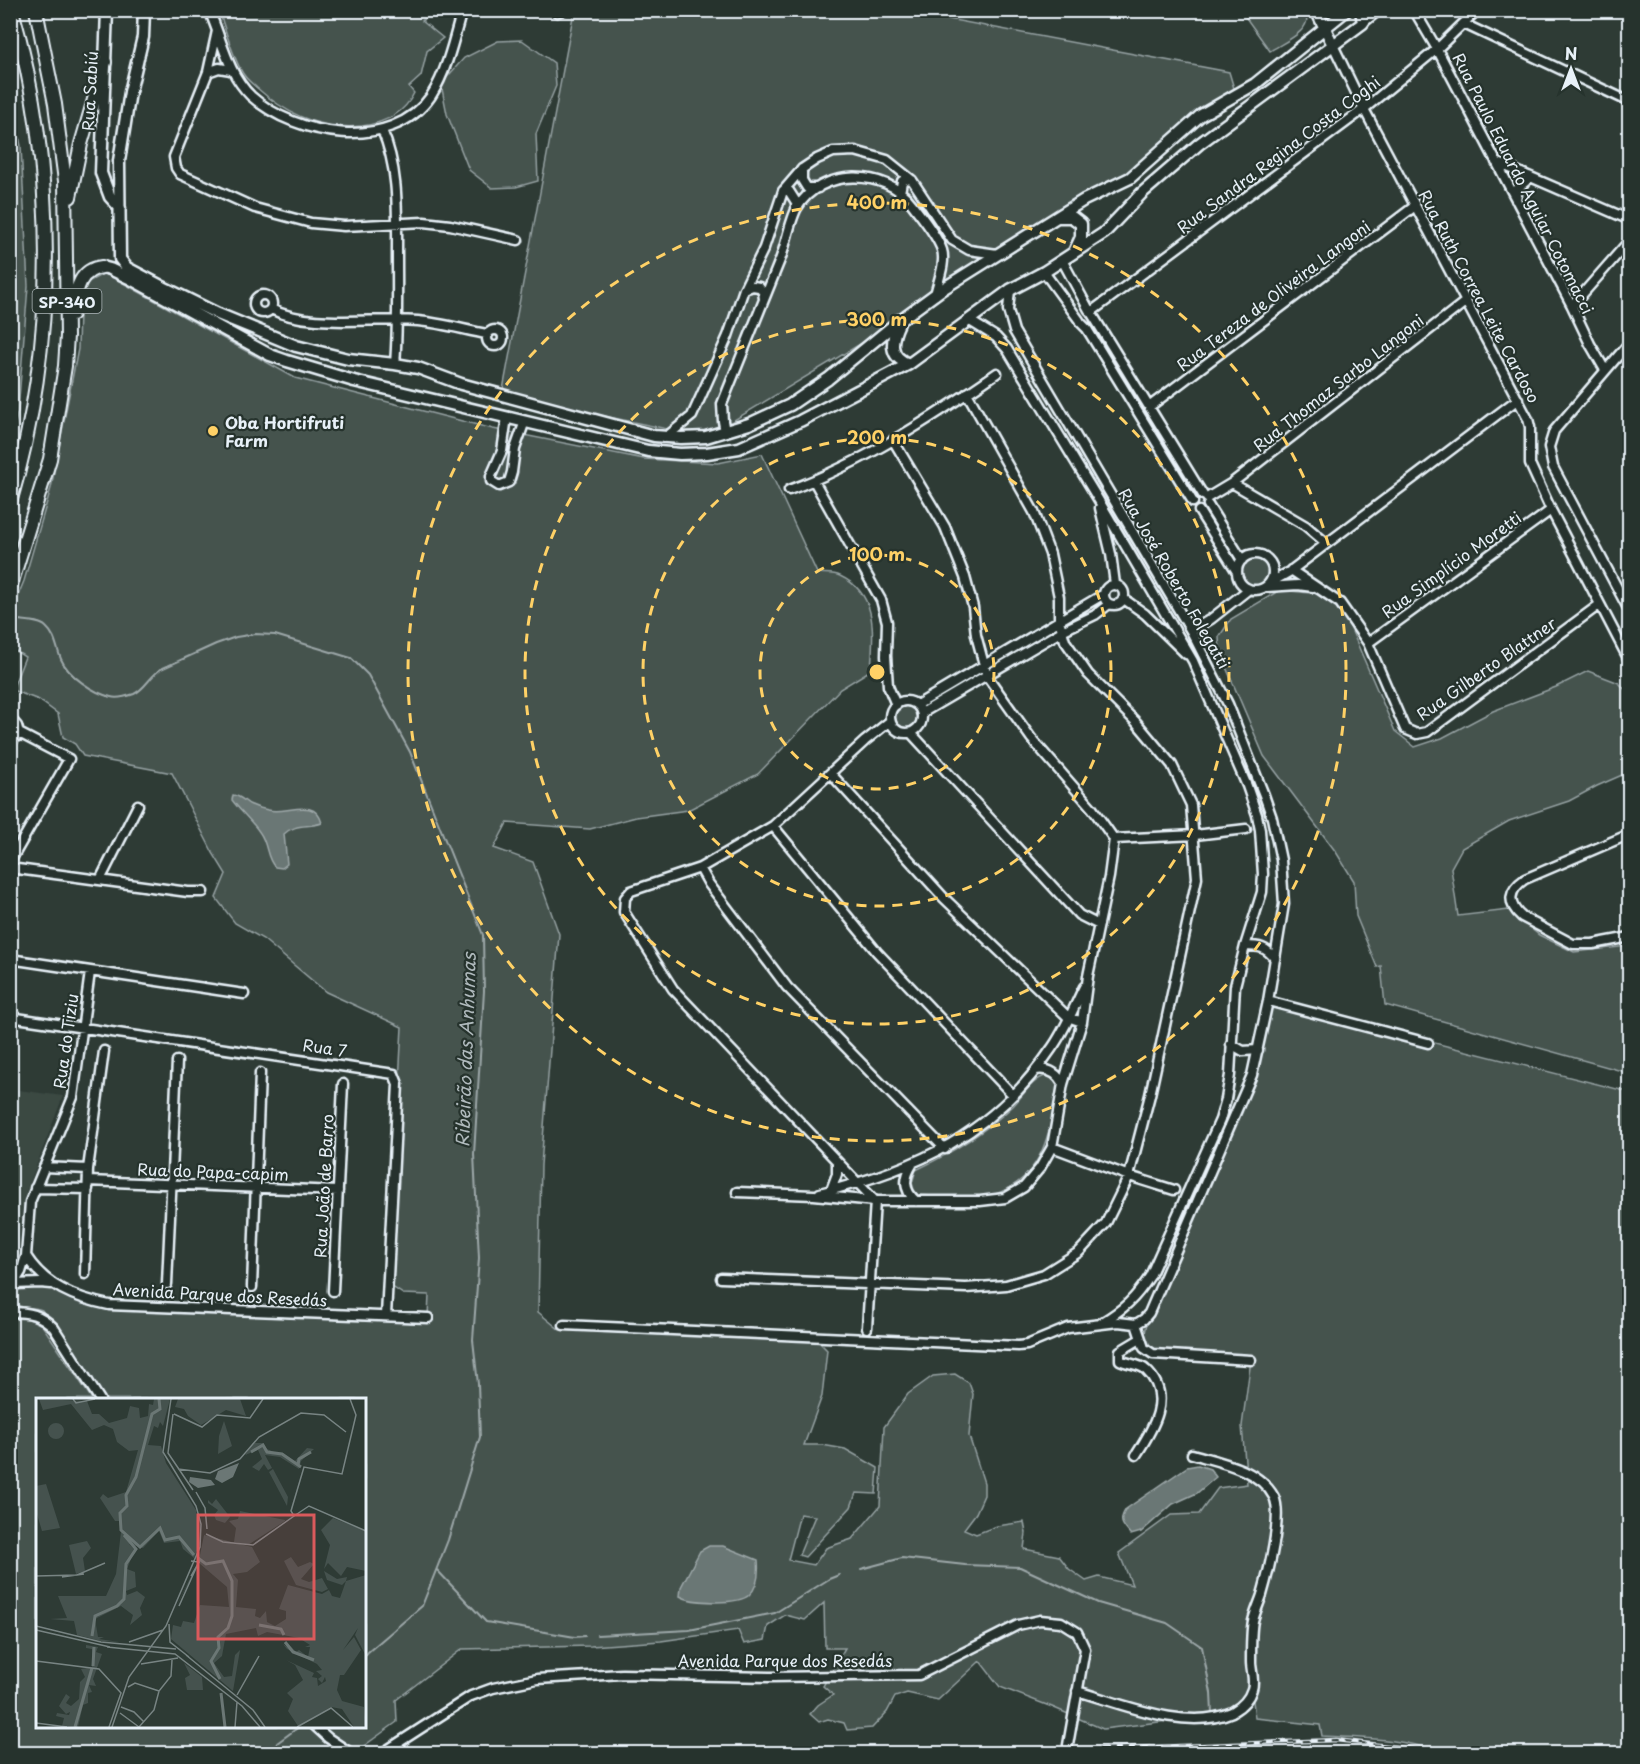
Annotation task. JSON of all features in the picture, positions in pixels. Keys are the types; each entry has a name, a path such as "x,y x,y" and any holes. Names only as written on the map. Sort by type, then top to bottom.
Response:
{"highway":[{"name":"SP-340","path":"10,503 25,453 39,362 47,278 44,185 39,138 31,91 12,10"},
{"name":"SP-340","path":"11,587 50,459 65,366 67,336 65,181 55,104 36,10"},
{"path":"10,38 31,91"},
{"path":"65,221 81,144 105,62"},
{"path":"67,336 77,287 88,271 102,267"}],"main road":[{"name":"Rua Sabiú","path":"106,10 101,173 110,197 120,208"},
{"path":"144,10 143,37 130,92 119,161 120,259 132,272 218,314 319,353"},
{"path":"1316,10 1333,45"},
{"path":"270,355 279,348 395,364 654,436 706,437 725,432 749,424 790,405 809,393 935,295 1084,200 1130,178 1201,116 1255,84 1347,10"},
{"path":"102,267 131,279 270,355 354,381 648,451 680,454 739,448 858,392 909,364 1010,290 1044,272 1104,233 1142,193 1199,144 1333,45 1367,15"},
{"path":"1054,218 1067,216 1076,219 1081,224 1081,237 1074,253"},
{"path":"102,267 116,264 120,259"},
{"path":"900,320 894,334 893,352 896,358 909,364"}],"street":[{"path":"209,10 231,70 250,95 289,120 309,128 334,132 382,130 419,109 431,95 450,54 462,10"},
{"path":"554,10 560,12 563,10"},
{"path":"1367,15 1379,10"},
{"name":"Rua Paulo Eduardo Aguiar Cotomacci","path":"1414,10 1437,49 1605,370"},
{"name":"Rua Sandra Regina Costa Coghi","path":"1079,321 1085,323 1089,321 1091,312 1364,109 1437,49 1477,10"},
{"path":"1464,24 1629,102"},
{"path":"217,31 208,72 174,157 180,174 255,208 311,224 344,226 424,222 450,225 518,240"},
{"name":"Rua Ruth Correa Leite Cardoso","path":"1333,45 1364,109 1518,399 1530,427 1530,464 1629,662"},
{"path":"208,72 219,68 231,70"},
{"path":"382,130 391,149 395,173 398,320 395,364"},
{"path":"666,437 692,416 728,336 744,289 764,248 783,191 802,169 817,159 833,153 855,151 887,160 912,180 952,240 969,250 997,254"},
{"path":"1495,162 1629,220"},
{"path":"880,181 889,178 893,164"},
{"path":"802,169 804,184 807,188 818,188"},
{"path":"1516,201 1518,188 1531,177"},
{"path":"796,208 818,188 838,178 880,181 900,193 909,199 942,249 943,261 935,295"},
{"path":"900,193 902,181 912,180"},
{"path":"725,432 722,404 781,257 796,208 796,202 789,191 783,191"},
{"name":"Rua Tereza de Oliveira Langoni","path":"1149,406 1415,206"},
{"path":"1572,306 1629,240"},
{"path":"1062,260 1107,342 1149,406 1242,560"},
{"path":"1044,272 1087,329 1136,407 1194,507 1199,511 1237,572 1240,583 1249,589 1254,590 1268,585 1290,571 1518,399"},
{"path":"744,289 759,287 763,292 764,300"},
{"name":"Rua José Roberto Folegatti","path":"1010,290 1008,310 1014,332 1191,631 1228,704 1272,818 1281,860 1284,904 1268,1000 1252,1075 1149,1313 1136,1324"},
{"name":"Rua Thomaz Sarbo Langoni","path":"1199,511 1205,509 1206,501 1465,302"},
{"path":"271,309 292,316 314,319 421,321 487,334"},
{"path":"735,318 741,329 752,327"},
{"path":"970,321 996,337 1006,349 1193,661 1247,786 1260,830 1262,892 1235,986 1230,1075 1220,1120 1150,1276 1137,1296 1122,1310 1096,1326"},
{"path":"1629,342 1554,431 1549,447 1553,467 1629,612"},
{"path":"789,490 814,481 893,440 997,373"},
{"path":"721,1278 966,1288 1006,1285 1044,1274 1079,1252 1106,1223 1129,1176 1197,878 1191,804 1172,765 1136,722 1088,674 1065,641 1059,620 1059,597 1050,554 1034,512 967,393"},
{"name":"Rua Tereza de Oliveira Langoni","path":"1136,407 1140,403 1149,406"},
{"name":"Rua Tereza de Oliveira Langoni","path":"1142,417 1150,416 1149,406"},
{"path":"507,417 502,451 491,476 491,481 499,486 509,482 515,449 525,421"},
{"path":"737,1192 814,1195 875,1201 980,1201 1005,1198 1024,1187 1041,1168 1052,1147 1062,1084 1082,1022 1114,839 1092,808 1031,738 987,676 976,635 973,607 965,577 945,527 893,440"},
{"path":"814,481 881,600 887,622 885,656 888,686 896,705"},
{"path":"1230,484 1306,526 1326,543"},
{"name":"Rua Thomaz Sarbo Langoni","path":"1193,502 1197,496 1206,501"},
{"path":"1098,499 1111,554 1115,585"},
{"name":"Rua Simplício Moretti","path":"1368,643 1551,510"},
{"path":"1237,572 1242,560 1252,555 1263,557 1271,565 1272,574 1268,585"},
{"name":"Rua Gilberto Blattner","path":"1271,565 1290,571 1340,603 1368,643 1405,729 1417,734 1427,732 1599,605"},
{"path":"1268,585 1317,587"},
{"path":"916,705 1088,605 1104,594 1109,586 1120,586 1124,590 1124,598 1119,604 1109,604 1095,615 1062,631 922,713"},
{"path":"1191,631 1211,619 1249,589"},
{"path":"1104,594 1109,604"},
{"path":"1124,598 1145,614 1193,661"},
{"path":"867,1328 875,1201 673,989 624,912 625,898 631,891 700,868 773,826 865,741 890,721 892,710 896,705 910,702 916,705 922,713 919,729 911,733 903,733 895,729 890,721"},
{"path":"10,718 17,726 19,733 69,759 10,862"},
{"path":"10,744 19,733"},
{"path":"911,733 1078,915 1099,926"},
{"path":"831,774 944,898 1068,1017 1082,1022"},
{"path":"100,880 138,805"},
{"path":"773,826 877,952 1013,1095"},
{"path":"1114,839 1195,835 1246,829"},
{"path":"1629,834 1525,879 1514,888 1511,902 1514,910 1522,916 1573,944 1593,944 1629,937"},
{"path":"10,868 188,892 203,892"},
{"path":"700,868 709,884 788,987 945,1149"},
{"path":"1245,946 1262,946 1275,959"},
{"path":"10,959 244,994"},
{"name":"Rua do Tiziu","path":"13,1287 26,1256 30,1202 73,1098 90,972"},
{"path":"814,1195 858,1184 912,1165 945,1149 976,1129 1036,1070 1053,1047 1088,981"},
{"path":"1268,1000 1428,1043"},
{"name":"Rua 7","path":"10,1017 394,1074 398,1084 386,1316"},
{"path":"1231,1044 1243,1051 1258,1050"},
{"path":"85,1274 88,1169 104,1051"},
{"path":"167,1284 177,1061"},
{"path":"1036,1070 1052,1072 1062,1084"},
{"path":"252,1287 260,1073"},
{"name":"Rua João de Barro","path":"333,1291 343,1084"},
{"path":"1052,1147 1174,1190"},
{"path":"831,1190 837,1174 837,1162"},
{"path":"912,1165 907,1175 906,1185 909,1194 916,1201"},
{"path":"44,1167 88,1169"},
{"name":"Rua do Papa-capim","path":"35,1188 171,1184 338,1191"},
{"name":"Avenida Parque dos Resedás","path":"26,1256 39,1274 52,1285 90,1301 108,1305 428,1318"},
{"name":"Rua do Tiziu","path":"13,1287 40,1283 52,1285"},
{"path":"10,1312 39,1315 47,1320 99,1398"},
{"path":"564,1325 1018,1346 1027,1345 1068,1328 1118,1322 1136,1324 1144,1348 1153,1354 1251,1360"},
{"path":"1136,1455 1150,1433 1160,1407 1160,1390 1145,1368 1120,1360 1120,1351 1140,1339"},
{"path":"1077,1691 1156,1714 1195,1720 1221,1716 1234,1711 1244,1704 1253,1687 1252,1622 1263,1594 1278,1518 1274,1498 1263,1482 1237,1467 1192,1454"},
{"name":"Avenida Parque dos Resedás","path":"381,1754 471,1695 515,1683 594,1674 770,1677 919,1675 1018,1625 1040,1620 1061,1622 1077,1632 1085,1649 1068,1745"},
{"path":"317,1728 352,1754"}],"shaded area":[{"path":"219,11 426,11 430,13 422,21 443,38 427,51 421,76 409,87 414,93 399,112 370,125 333,126 306,119 280,106 245,77 237,62"},
{"path":"574,11 906,11 1229,72 1236,95 1116,186 706,437 502,395"},
{"path":"1241,11 1305,11 1307,18 1302,30 1270,51"},
{"path":"522,40 554,63 556,86 536,134 538,181 516,187 492,188 469,170 447,114 441,84 464,58 498,41"},
{"path":"11,95 21,146 28,286 18,411 11,442"},
{"path":"105,273 295,378 493,429 644,459 718,463 762,454 817,573 838,575 862,593 871,616 871,670 840,689 758,774 688,810 636,817 590,829 507,823 494,848 533,862 559,934 541,1165 538,1312 560,1330 817,1340 827,1350 822,1396 804,1445 845,1449 878,1468 876,1494 856,1493 851,1507 805,1557 799,1555 815,1516 800,1514 788,1560 814,1565 826,1548 852,1539 880,1506 884,1427 908,1394 933,1376 955,1374 969,1383 973,1394 969,1436 984,1483 984,1495 976,1513 964,1529 976,1534 997,1526 1024,1522 1026,1533 1024,1549 1059,1556 1069,1569 1086,1581 1099,1577 1132,1585 1119,1553 1171,1515 1199,1514 1218,1488 1247,1484 1242,1426 1251,1360 1153,1354 1145,1333 1149,1313 1252,1075 1268,1001 1629,1092 1629,1753 1439,1753 1412,1744 1366,1738 1322,1736 1320,1725 1255,1718 1252,1692 1241,1704 1223,1714 1103,1729 1000,1687 980,1661 938,1700 907,1693 895,1697 887,1712 872,1728 847,1730 844,1723 828,1719 819,1722 810,1714 818,1705 833,1695 823,1686 845,1648 825,1648 824,1603 805,1620 785,1615 768,1626 765,1640 744,1644 738,1630 661,1641 591,1646 462,1649 396,1700 397,1722 354,1753 11,1753 11,1318 29,1319 42,1325 91,1398 36,1398 36,1728 366,1728 366,1398 103,1398 42,1310 14,1304 11,1302 12,1294 29,1286 39,1286 57,1290 84,1302 428,1317 429,1295 403,1294 388,1284 402,1027 326,992 263,939 235,923 216,898 226,874 172,773 83,756 75,744 63,737 58,714 39,700 12,690 25,657 11,648 10,615 24,581 51,488 78,349 79,312 86,283"},
{"path":"1255,558 1265,562 1269,572 1265,582 1255,586 1245,582 1241,572 1245,562"},
{"path":"1280,590 1321,594 1344,613 1395,731 1415,747 1442,738 1493,711 1556,687 1588,671 1619,683 1629,694 1629,772 1569,801 1509,821 1462,848 1451,868 1458,916 1509,910 1539,935 1574,952 1629,946 1629,1073 1385,1005 1381,966 1377,967 1356,916 1354,881 1336,852 1264,756 1220,653 1219,637 1231,619"},
{"path":"907,705 916,708 919,717 916,726 907,729 898,726 895,717 898,708"},
{"path":"233,795 266,810 307,808 318,815 322,823 298,827 284,834 287,864 282,868 275,867 270,860 263,837 232,800"},
{"path":"1047,1076 1056,1080 1059,1089 1053,1117 1039,1157 1021,1179 1002,1192 990,1196 963,1198 918,1195 912,1183 916,1170 979,1134 1013,1106 1037,1080"},
{"path":"11,1089 63,1096 24,1198 11,1275"},
{"path":"1198,1465 1210,1469 1216,1477 1197,1493 1173,1504 1141,1532 1131,1535 1122,1523 1126,1509 1187,1467"},
{"path":"709,1546 723,1546 758,1560 756,1583 749,1595 726,1602 694,1600 680,1596 681,1587 700,1551"}],"waterway":[{"name":"Ribeirão das Anhumas","path":"10,619 34,622 46,627 52,634 61,659 69,672 90,688 113,698 134,694 161,669 236,637 255,634 275,635 351,658 368,675 410,752 483,935 484,991 474,1154 479,1258 473,1340 478,1384 480,1437 448,1540 422,1606 366,1654"},
{"path":"861,1569 902,1558 965,1565 1020,1567 1098,1603 1167,1623 1202,1647 1211,1693 1212,1713"},
{"path":"437,1570 486,1622 575,1637 585,1636"},
{"path":"597,1635 689,1630 775,1613 839,1575"},
{"name":"Ribeirão das Anhumas","path":"276,1754 277,1743 297,1728"}],"railway":[{"path":"967,1754 1336,1740 1413,1749 1426,1754"}],"place":[{"name":"Oba Hortifruti Farm","path":"213,431"}]}
